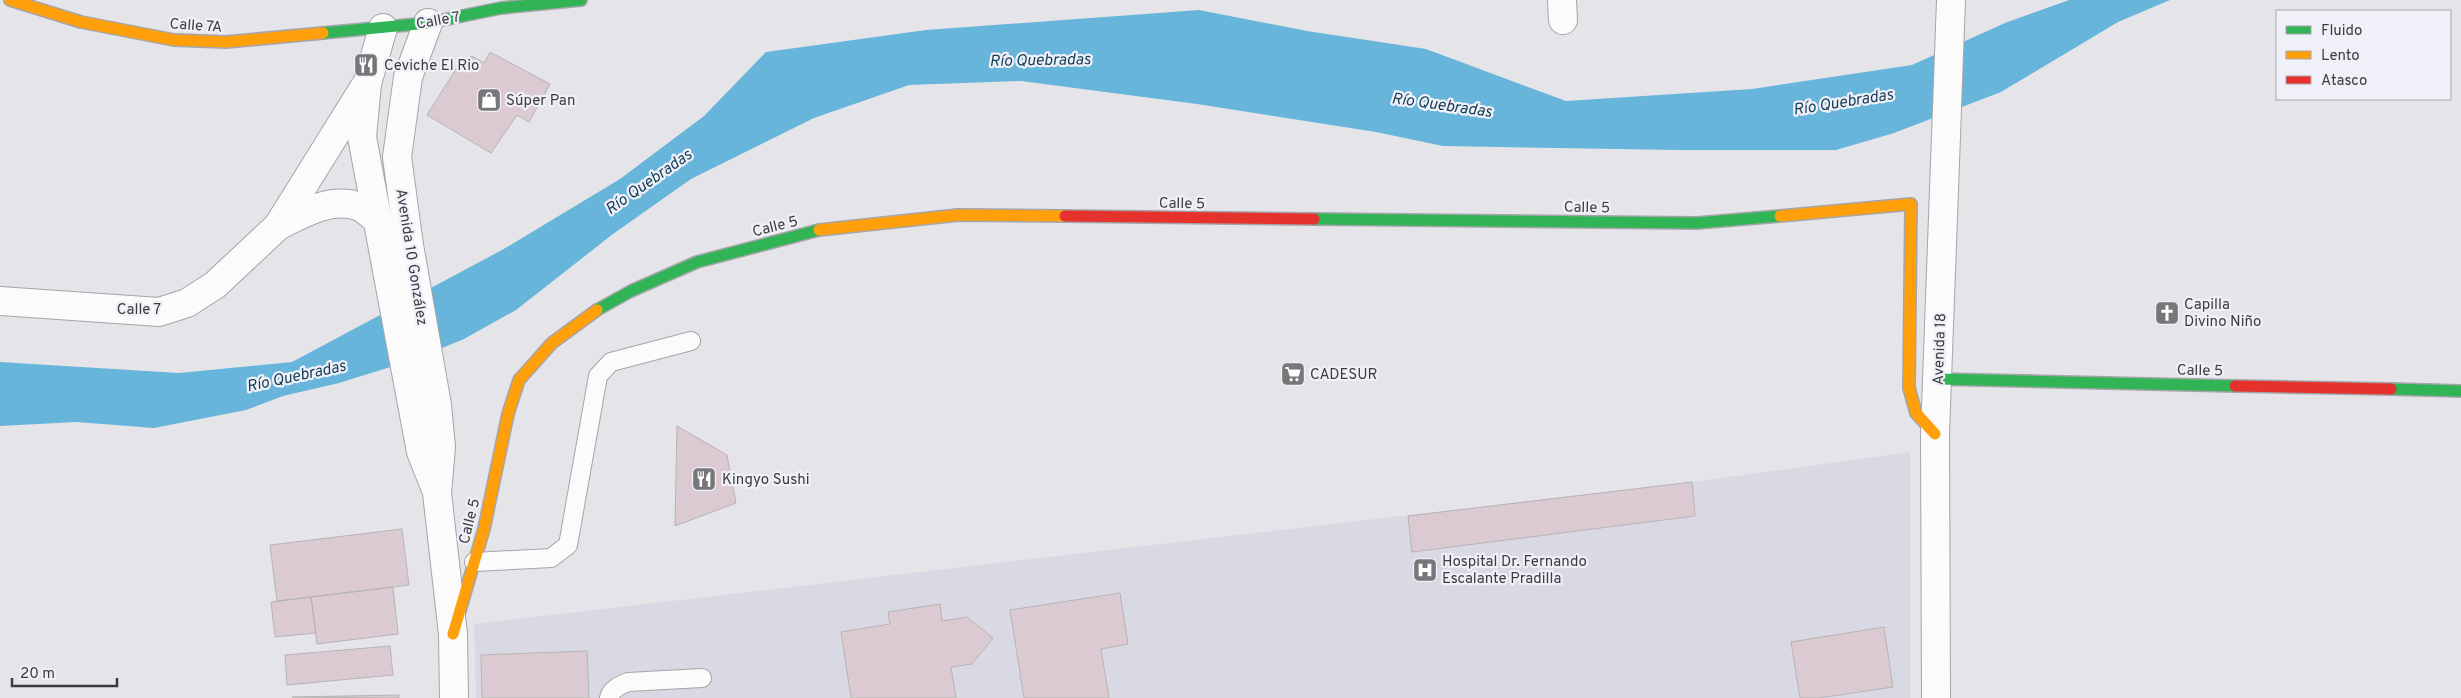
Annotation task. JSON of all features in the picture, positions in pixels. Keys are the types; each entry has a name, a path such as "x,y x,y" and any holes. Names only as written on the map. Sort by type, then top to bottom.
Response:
{"street":[{"name":"Calle 7A","path":"10,0 81,22 174,40 226,42 383,28"},
{"name":"Calle 7","path":"383,28 428,23 500,4 581,0"},
{"name":"Avenida 18","path":"1936,698 1935,434 1951,0"},
{"name":"Avenida 10 González","path":"428,23 408,77 397,157 397,248 426,407 421,452 437,493 453,634 454,698"},
{"name":"Avenida 10 González","path":"383,28 367,84 362,137 379,221 397,248"},
{"name":"Calle 7","path":"0,301 159,312 187,302 215,285 278,226 367,84"},
{"name":"Calle 7","path":"278,226 329,204 360,207 379,221"},
{"name":"Calle 5","path":"453,634 484,529 508,414 519,380 552,343 593,312 630,291 697,262 828,228 958,215 1697,223 1911,204 1909,388 1916,413 1935,434"},
{"name":"Calle 5","path":"1938,379 2461,391"}],"lane":[{"path":"474,562 551,558 568,545 598,376 611,362 691,341"},
{"path":"609,698 610,693 618,685 628,682 702,678"}],"shaded area":[{"name":"Hospital Dr. Fernando Escalante Pradilla","path":"1910,452 1910,698 476,698 474,624 1692,482"}],"water":[{"name":"Río Quebradas","path":"2069,0 2170,0 2118,22 2001,92 1894,133 1836,150 1677,150 1443,146 1376,132 1197,104 1021,81 909,85 814,118 691,179 613,234 516,310 464,339 413,360 339,383 283,396 246,410 154,428 76,422 0,426 0,362 179,373 292,362 502,250 620,179 704,116 766,52 926,30 1199,10 1307,31 1426,49 1566,101 1752,89 1912,65 2005,23"}],"building":[{"name":"Súper Pan","path":"490,52 550,84 529,122 517,115 491,153 427,115 461,61 472,56 484,63"},
{"name":"Kingyo Sushi","path":"677,426 727,455 736,503 675,526"},
{"path":"1692,482 1695,516 1412,552 1408,516"},
{"path":"402,529 409,585 277,601 270,545"},
{"path":"393,587 398,634 317,644 311,597"},
{"path":"1120,593 1128,644 1101,649 1109,698 1024,698 1010,610"},
{"path":"311,597 316,633 275,637 271,602"},
{"path":"940,604 942,621 967,617 993,638 972,664 951,667 956,698 851,698 841,632 890,624 888,612"},
{"path":"1884,627 1893,687 1819,698 1800,698 1791,642"},
{"path":"390,646 393,675 287,685 285,655"},
{"path":"587,651 589,698 482,698 481,655"},
{"path":"399,695 399,698 292,697"}],"traffic: fast":[{"path":"323,33 428,23 501,8 581,0"},
{"path":"1314,219 1697,223 1780,216"},
{"path":"597,310 631,291 697,262 819,230"},
{"path":"1938,379 2235,386"},
{"path":"2391,389 2461,391"}],"traffic: slow":[{"path":"10,0 81,22 174,40 226,42 323,33"},
{"path":"1780,216 1911,204 1909,388 1916,413 1935,434"},
{"path":"819,230 958,215 1065,216"},
{"path":"453,634 484,529 508,414 519,380 552,343 597,310"}],"traffic: jam":[{"path":"1065,216 1314,219"},
{"path":"2235,386 2391,389"}],"place":[{"name":"Ceviche El Rio","path":"366,65"},
{"name":"Súper Pan","path":"489,100"},
{"name":"Capilla Divino Niño","path":"2167,313"},
{"name":"CADESUR","path":"1293,374"},
{"name":"Kingyo Sushi","path":"704,479"},
{"name":"Hospital Dr. Fernando Escalante Pradilla","path":"1425,570"}]}
